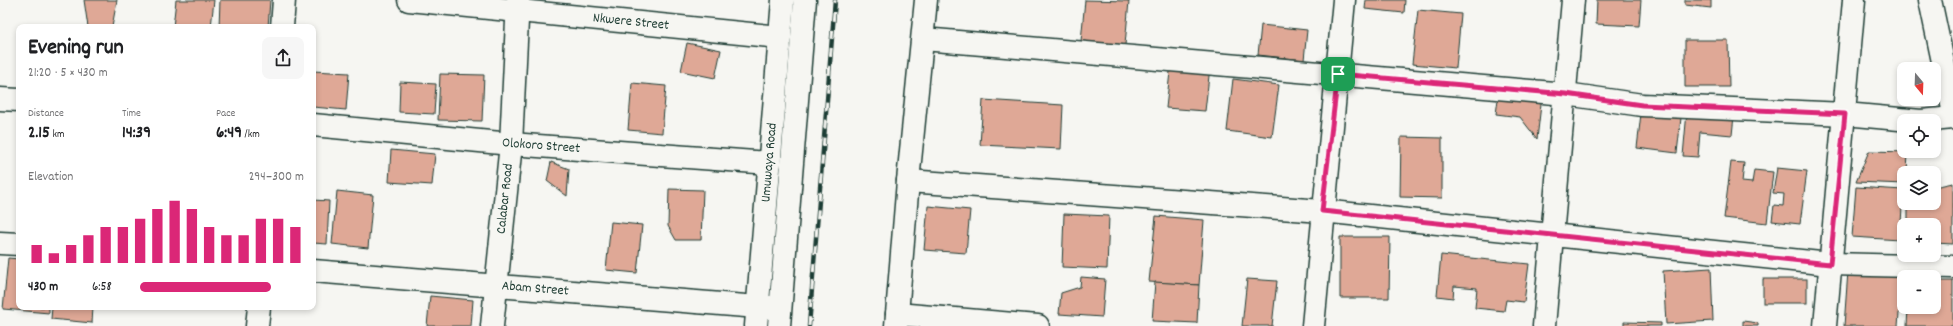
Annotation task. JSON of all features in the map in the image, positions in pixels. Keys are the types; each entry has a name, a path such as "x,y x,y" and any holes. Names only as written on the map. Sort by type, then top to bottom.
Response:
{"street":[{"path":"282,24 284,0"},
{"name":"Nkwere Street","path":"409,0 518,5 780,37"},
{"name":"Umuwaya Road","path":"757,317 783,0"},
{"name":"Umuwaya Road","path":"780,316 805,0"},
{"path":"926,0 908,181 897,320 1038,326"},
{"path":"1313,326 1322,211 1338,74 1344,0"},
{"path":"1544,326 1551,235 1566,94 1573,0"},
{"path":"1825,326 1854,0"},
{"path":"1930,0 1953,109"},
{"name":"Calabar Road","path":"492,326 511,144 518,5"},
{"path":"923,40 1566,94 1642,105 1845,114 1921,121 1953,118"},
{"path":"0,98 16,100"},
{"name":"Olokoro Street","path":"316,125 511,144 770,163"},
{"path":"908,181 1322,211 1830,264 1953,268"},
{"path":"0,243 16,244"},
{"name":"Abam Street","path":"316,271 496,285 757,317 780,316"},
{"path":"257,326 259,310"}],"building":[{"path":"84,0 117,0 113,24 88,24"},
{"path":"176,0 214,0 211,24 173,24"},
{"path":"220,0 270,0 268,24 219,24"},
{"path":"1085,0 1129,1 1125,45 1081,41"},
{"path":"1366,0 1405,0 1404,13 1365,9"},
{"path":"1597,0 1641,0 1639,26 1596,24"},
{"path":"1685,0 1711,0 1711,8 1685,5"},
{"path":"1418,10 1461,14 1456,68 1412,64"},
{"path":"1261,25 1307,30 1304,60 1258,55"},
{"path":"1685,40 1728,40 1729,87 1685,87"},
{"path":"687,43 721,50 715,78 681,71"},
{"path":"1171,63 1210,67 1205,111 1166,108"},
{"path":"316,71 349,73 346,110 316,107"},
{"path":"440,74 484,75 482,121 438,120"},
{"path":"1233,79 1279,85 1272,137 1227,131"},
{"path":"400,82 436,84 434,114 399,112"},
{"path":"632,83 666,86 662,133 628,130"},
{"path":"1499,92 1542,96 1537,139 1520,117 1496,114"},
{"path":"983,100 1063,105 1061,149 980,145"},
{"path":"1642,105 1682,109 1677,153 1637,148"},
{"path":"1687,112 1734,116 1732,135 1700,132 1698,157 1683,156"},
{"path":"1401,137 1442,138 1442,198 1400,197"},
{"path":"391,150 435,154 432,185 389,182"},
{"path":"1869,151 1897,152 1897,158 1908,158 1907,166 1897,166 1897,184 1856,182"},
{"path":"551,162 569,169 567,196 547,181"},
{"path":"1731,162 1744,163 1742,182 1752,183 1754,170 1773,172 1767,223 1724,218"},
{"path":"1777,168 1807,171 1800,224 1772,221 1774,205 1783,206 1784,194 1773,193"},
{"path":"1953,183 1953,244 1941,243 1941,218 1908,218 1908,210 1941,210 1941,186"},
{"path":"1856,187 1897,190 1897,210 1902,210 1901,218 1897,218 1897,240 1852,237"},
{"path":"669,189 703,190 701,240 676,240 668,226"},
{"path":"337,191 373,195 368,248 332,244"},
{"path":"316,200 329,201 327,244 316,243"},
{"path":"928,206 970,210 966,253 924,250"},
{"path":"1064,214 1109,216 1107,269 1062,267"},
{"path":"1156,216 1204,220 1199,285 1149,282"},
{"path":"611,222 642,225 637,273 606,270"},
{"path":"1340,237 1390,237 1389,298 1340,298"},
{"path":"1441,255 1529,264 1524,302 1506,300 1504,311 1475,308 1477,288 1454,286 1453,298 1437,296"},
{"path":"8,258 16,259 16,310 49,310 49,313 3,309"},
{"path":"1711,268 1713,321 1666,324 1663,271"},
{"path":"1848,271 1897,275 1898,326 1844,326"},
{"path":"1081,277 1105,279 1102,317 1059,314 1061,293 1080,287"},
{"path":"1247,279 1277,281 1272,326 1242,326"},
{"path":"1763,279 1807,279 1807,303 1763,303"},
{"path":"1941,281 1953,281 1953,326 1907,326 1908,314 1941,314"},
{"path":"1155,282 1199,285 1197,323 1152,321"},
{"path":"430,296 473,300 471,326 427,326"},
{"path":"52,310 93,310 92,323 51,319"},
{"path":"1743,321 1758,323 1758,326 1743,326"},
{"path":"1624,322 1661,323 1661,326 1624,326"}],"railway":[{"path":"809,326 835,0"}],"route":[{"path":"1338,74 1566,94 1642,105 1845,114 1830,264 1322,211 1338,74"}]}
